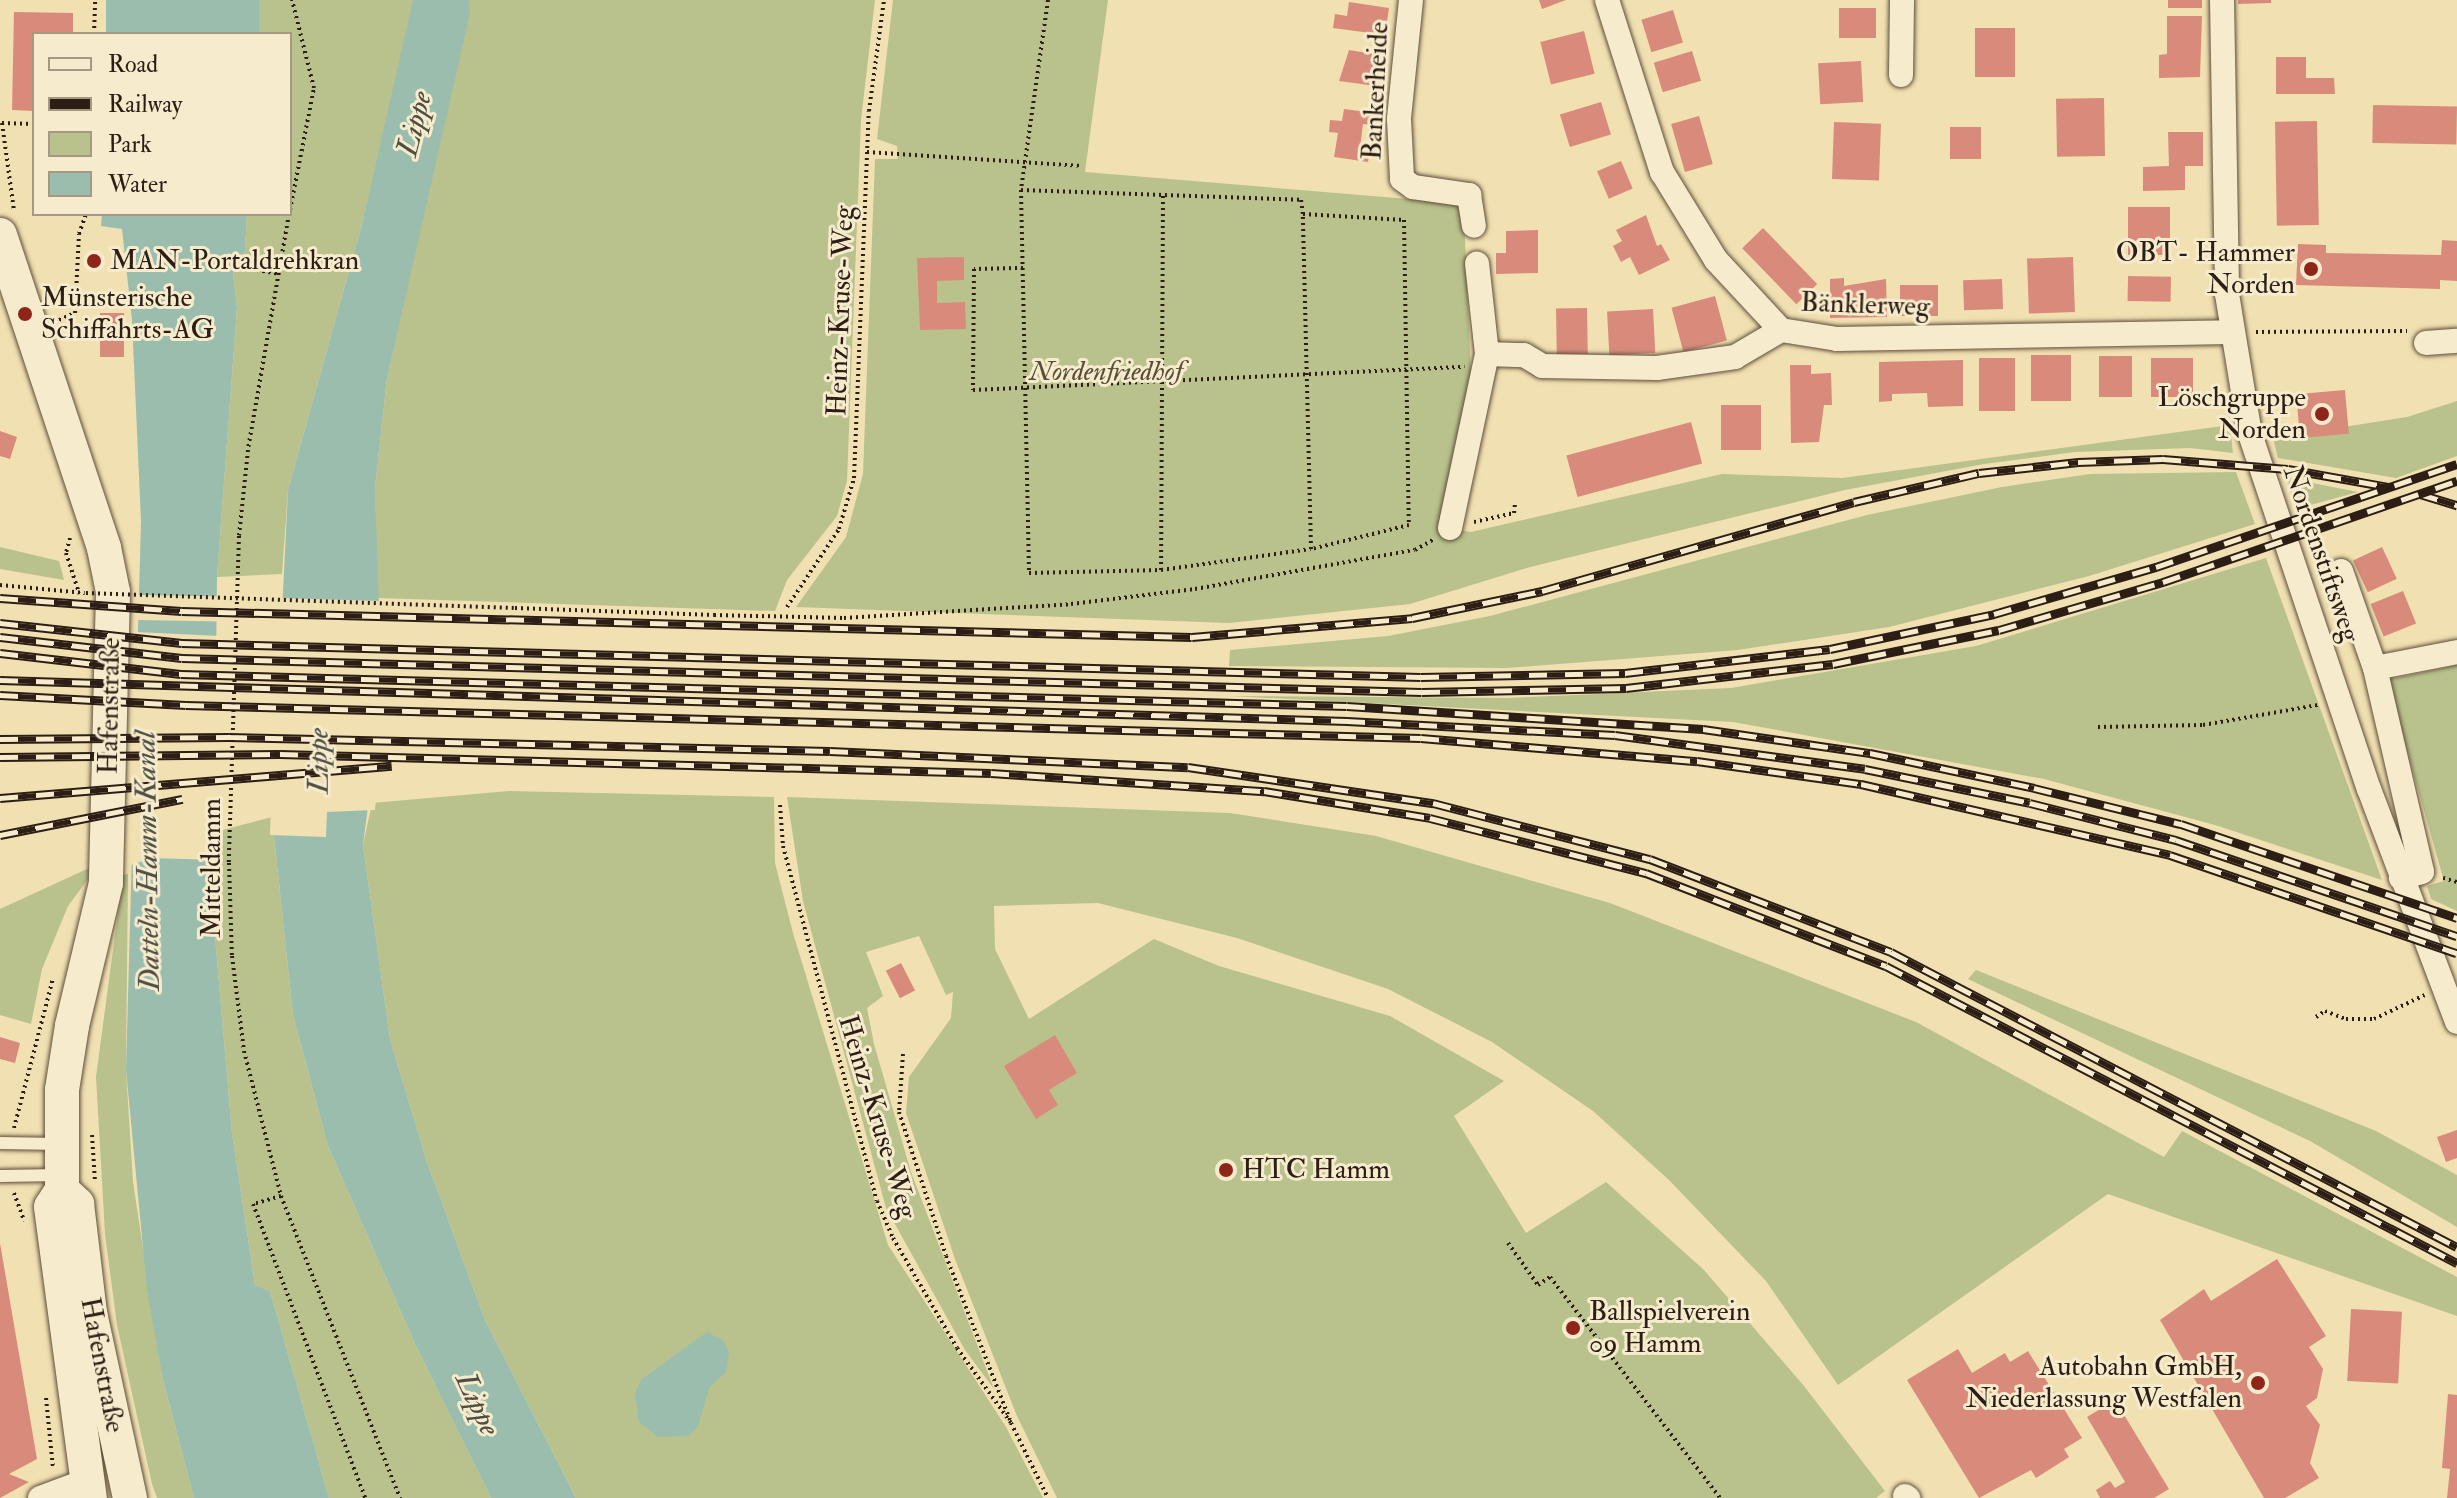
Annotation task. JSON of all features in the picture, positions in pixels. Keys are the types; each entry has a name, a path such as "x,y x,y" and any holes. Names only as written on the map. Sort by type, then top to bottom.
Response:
{"main road":[{"name":"Hafenstraße","path":"0,235 104,548 113,592 106,883 72,1026 61,1170 51,1207 88,1489"},
{"name":"Hafenstraße","path":"61,1170 77,1204 93,1328 130,1498"}],"street":[{"name":"Bankerheide","path":"1411,0 1399,119 1402,179 1413,187 1469,195 1474,226"},
{"name":"Bänklerweg","path":"1607,0 1662,172 1716,260 1781,330 1837,339 2231,332"},
{"path":"1901,75 1902,0"},
{"name":"Nordenstiftsweg","path":"2222,0 2231,332 2250,434 2401,878 2457,1022"},
{"path":"1450,528 1487,354 1477,264"},
{"path":"1487,354 1524,355 1542,366 1657,368 1735,357 1781,330"},
{"path":"2426,343 2457,341"},
{"name":"Nordenstiftsweg","path":"2341,571 2375,668 2422,872 2401,878"},
{"path":"2375,668 2457,652"},
{"path":"40,1498 88,1489"}],"lane":[{"path":"0,1143 61,1170"},
{"path":"0,1176 61,1170"}],"path":[{"path":"94,32 95,0"},
{"name":"Mitteldamm","path":"292,0 314,88 292,202"},
{"name":"Heinz-Kruse-Weg","path":"787,607 839,529 854,478 867,152 884,0"},
{"path":"1048,0 1021,190 1029,573 1161,570 1311,549 1409,525 1404,371 1404,220 1303,214"},
{"path":"0,123 32,124"},
{"path":"867,152 1082,166"},
{"path":"1021,190 1301,200 1311,549"},
{"path":"1161,570 1163,196"},
{"path":"30,331 75,313 79,234 85,216"},
{"name":"Mitteldamm","path":"289,216 239,536 229,863 232,956 244,1051 281,1196 400,1498"},
{"path":"245,268 278,274"},
{"path":"1023,268 974,269 973,390 1404,371 1470,366 1487,354"},
{"path":"2231,332 2405,330 2426,343"},
{"path":"0,585 79,593 844,618 1071,604 1195,589 1415,550 1450,528 1514,513 1515,503"},
{"path":"72,535 66,553 79,593"},
{"path":"2098,727 2203,725 2340,701"},
{"name":"Heinz-Kruse-Weg","path":"780,805 783,846 877,1201 893,1238 957,1348 1011,1423 1048,1498"},
{"path":"2316,1017 2325,1011 2346,1019 2374,1019 2427,994"},
{"path":"903,1054 899,1112 946,1256 1011,1423"},
{"path":"281,1196 253,1204 365,1498"},
{"path":"1508,1243 1538,1285 1550,1277 1720,1498"}],"green space":[{"path":"259,0 413,0 362,224 288,490 282,574 217,577 237,308 232,263 245,251 247,216 292,216 292,32 256,32"},
{"path":"469,0 875,0 861,120 847,481 837,516 787,580 775,611 377,598 375,488 387,378"},
{"name":"Nordenfriedhof","path":"893,0 1108,0 1085,172 1457,203 1464,217 1471,374 1440,527 1471,532 1722,474 1842,478 2230,425 2233,453 2190,448 2075,452 1984,464 1845,490 1530,567 1410,604 1229,623 796,607 846,537 863,474 875,159 898,159 897,146 877,139"},
{"path":"2457,401 2457,456 2396,478 2278,458 2273,438 2407,417"},
{"path":"2236,472 2255,524 2089,576 1889,627 1738,650 1507,668 1229,666 1230,650 1388,636 1490,616 1867,515 2002,487 2090,474"},
{"path":"2287,478 2358,492 2296,509"},
{"path":"0,547 59,561 64,580 0,569"},
{"path":"2266,558 2382,880 2215,825 2044,779 1733,722 1230,696 1507,698 1731,688 1976,646"},
{"path":"2457,665 2457,911 2431,899 2427,886 2444,881 2387,680"},
{"path":"509,791 774,797 775,863 793,933 888,1245 1006,1427 1043,1498 576,1498 485,1320 427,1162 390,1039 363,845 372,803"},
{"path":"787,797 1230,813 1376,836 1610,903 1916,1022 2164,1157 2182,1131 2457,1277 2457,1316 2108,1194 1838,1385 1766,1281 1669,1180 1593,1111 1492,1042 1388,989 1237,938 1098,903 994,906 995,949 1029,1019 1154,939 1219,966 1390,1016 1504,1081 1454,1116 1526,1233 1606,1182 1704,1270 1804,1386 1885,1491 1876,1498 1057,1498 1017,1416 955,1259 906,1113 909,1077 951,1018 953,992 946,995 919,936 866,952 883,996 867,1008 874,1044 911,1172 994,1389 965,1350 886,1208 803,901"},
{"path":"272,817 293,1015 328,1146 416,1346 491,1498 329,1498 270,1291 255,1285 232,1133 213,913 213,858 215,832"},
{"path":"100,863 68,906 42,969 31,1024 0,1015 0,909"},
{"path":"128,874 126,1070 133,1182 163,1380 194,1498 157,1498 152,1484 117,1325 105,1234 96,1077 123,875"},
{"path":"1976,970 2376,1131 2457,1175 2457,1227 2310,1141 1968,979"}],"water":[{"path":"106,0 259,0 259,32 106,32"},
{"name":"Lippe","path":"413,0 469,0 470,13 387,378 375,488 382,698 363,845 390,1039 427,1162 485,1320 576,1498 491,1498 416,1346 328,1146 293,1015 272,817 288,490 362,224"},
{"name":"Datteln-Hamm-Kanal","path":"102,216 247,216 245,251 232,263 237,308 217,577 213,913 232,1133 255,1285 270,1291 329,1498 194,1498 163,1380 147,1290 126,1070 141,521 132,320 122,229 101,226"},
{"path":"707,1332 724,1341 729,1353 726,1372 709,1388 698,1426 689,1436 658,1437 639,1422 635,1393 642,1379"}],"pier":[{"path":"138,595 221,596 221,621 138,620"},
{"path":"277,598 381,601 386,699 375,810 327,812 326,837 270,835"},
{"path":"136,632 220,636 219,832 217,860 151,858 126,867 124,875"}],"building":[{"path":"1539,0 1566,0 1542,9"},
{"path":"2168,0 2202,0 2202,8 2168,8"},
{"path":"2238,0 2271,0 2271,3 2238,4"},
{"path":"1349,2 1389,8 1385,35 1333,28 1335,14 1347,16"},
{"path":"1839,8 1876,8 1876,38 1839,38"},
{"path":"1673,10 1683,43 1651,52 1641,20"},
{"path":"14,12 73,13 73,32 32,32 32,111 12,110"},
{"path":"2167,16 2202,16 2200,77 2159,78 2159,55 2167,54"},
{"path":"1975,28 2015,28 2015,77 1975,77"},
{"path":"1584,31 1595,74 1551,85 1540,42"},
{"path":"1349,50 1380,55 1376,86 1339,81"},
{"path":"1692,51 1701,81 1663,92 1654,63"},
{"path":"2276,57 2306,57 2306,78 2334,78 2335,94 2276,94"},
{"path":"1861,61 1863,102 1820,104 1818,63"},
{"path":"2104,98 2105,156 2057,157 2056,99"},
{"path":"1601,102 1611,135 1570,147 1560,115"},
{"path":"2373,105 2457,106 2456,144 2372,143"},
{"path":"1344,109 1375,113 1373,125 1363,124 1360,148 1370,149 1368,162 1334,157 1338,133 1329,132 1330,120 1342,121"},
{"path":"1699,116 1713,164 1685,172 1671,124"},
{"path":"2317,121 2319,225 2277,226 2275,122"},
{"path":"1834,122 1881,124 1879,181 1832,179"},
{"path":"1950,127 1981,127 1981,159 1950,159"},
{"path":"2168,132 2203,132 2203,166 2185,166 2185,190 2143,191 2143,167 2169,166"},
{"path":"1621,161 1633,189 1609,199 1597,171"},
{"path":"2128,207 2170,207 2170,255 2128,255"},
{"path":"1646,215 1657,246 1661,244 1670,260 1639,275 1630,257 1621,262 1613,246 1622,241 1616,230"},
{"path":"1763,228 1817,284 1796,304 1742,248"},
{"path":"1538,230 1538,273 1496,274 1496,253 1506,253 1506,231"},
{"path":"2442,240 2457,241 2457,281 2440,280 2440,289 2296,285 2298,244 2326,245 2326,253 2441,255"},
{"path":"964,257 964,280 937,281 937,303 965,302 966,329 920,330 917,258"},
{"path":"2073,257 2075,312 2029,314 2027,259"},
{"path":"2128,276 2171,277 2171,302 2128,301"},
{"path":"1844,278 1844,286 1886,279 1887,317 1830,318 1830,279"},
{"path":"2002,279 2003,309 1964,310 1963,280"},
{"path":"1900,285 1938,285 1938,316 1900,316"},
{"path":"1715,296 1727,340 1683,352 1672,308"},
{"path":"1587,308 1588,354 1557,355 1556,309"},
{"path":"1653,309 1655,353 1609,355 1607,311"},
{"path":"100,313 124,313 124,357 100,357"},
{"path":"2031,355 2071,355 2071,401 2031,401"},
{"path":"2099,356 2132,356 2132,397 2099,397"},
{"path":"1979,358 2015,358 2015,411 1979,411"},
{"path":"2151,358 2193,358 2193,397 2151,397"},
{"path":"1963,360 1963,406 1928,407 1927,393 1892,394 1892,401 1879,402 1879,362"},
{"path":"1790,365 1811,365 1811,374 1831,373 1832,405 1824,405 1819,442 1791,443"},
{"name":"Löschgruppe Norden","path":"2345,390 2349,434 2300,438 2296,394"},
{"path":"1721,405 1761,405 1761,450 1721,450"},
{"path":"1691,422 1702,464 1578,497 1566,455"},
{"path":"0,431 17,437 10,459 0,456"},
{"path":"2382,547 2397,579 2368,592 2353,561"},
{"path":"2403,591 2416,623 2384,637 2371,604"},
{"path":"901,963 915,991 900,998 886,971"},
{"path":"1055,1035 1077,1073 1049,1090 1058,1105 1036,1119 1004,1066"},
{"path":"0,1037 20,1043 15,1063 0,1059"},
{"path":"2457,1130 2457,1158 2446,1162 2437,1137"},
{"path":"0,1243 37,1459 9,1474 29,1482 0,1498"},
{"name":"Autobahn GmbH, Niederlassung Westfalen","path":"2277,1259 2326,1336 2309,1347 2323,1369 2317,1398 2306,1406 2320,1425 2310,1463 2319,1478 2285,1498 2264,1498 2160,1320 2204,1289 2211,1301"},
{"path":"2351,1309 2402,1312 2398,1384 2347,1381"},
{"path":"1958,1349 1972,1373 2005,1353 2010,1362 2028,1351 2082,1438 2064,1449 2069,1457 2036,1478 2031,1470 1979,1498 1907,1380"},
{"path":"2448,1394 2457,1395 2457,1498 2447,1498 2450,1469 2442,1468"},
{"path":"2115,1400 2169,1489 2154,1498 2100,1498 2096,1490 2110,1481 2115,1488 2125,1482 2087,1417"}],"railway":[{"path":"0,598 182,611 1192,637 1412,618 1542,591 1854,502 1979,473 2078,462 2163,459 2288,469 2389,487"},
{"path":"0,623 182,643 1421,677 1625,673 1830,649 1994,614 2156,567 2457,464"},
{"path":"0,637 182,658 1422,692 1626,688 1833,664 1999,630 2163,582 2457,481"},
{"path":"2420,494 2457,505"},
{"path":"0,653 181,674 1347,706 1703,729 1870,753 2181,824 2457,918"},
{"path":"0,680 1347,721 1615,735 1865,769 2030,803 2176,840 2457,936"},
{"path":"0,695 186,705 1421,738 1697,761 1861,784 2170,855 2457,953"},
{"path":"0,739 229,737 830,751 1188,767 1433,803 1650,859 1891,952 2457,1247"},
{"path":"0,757 280,754 991,773 1264,791 1430,818 1646,873 1886,966 2457,1263"},
{"path":"0,798 392,766"},
{"path":"0,835 182,799"}],"place":[{"name":"MAN-Portaldrehkran","path":"94,261"},
{"name":"OBT- Hammer Norden","path":"2311,269"},
{"name":"Münsterische Schiffahrts-AG","path":"25,314"},
{"name":"Löschgruppe Norden","path":"2322,414"},
{"name":"HTC Hamm","path":"1226,1170"},
{"name":"Ballspielverein 09 Hamm","path":"1573,1328"},
{"name":"Autobahn GmbH, Niederlassung Westfalen","path":"2258,1383"}]}
